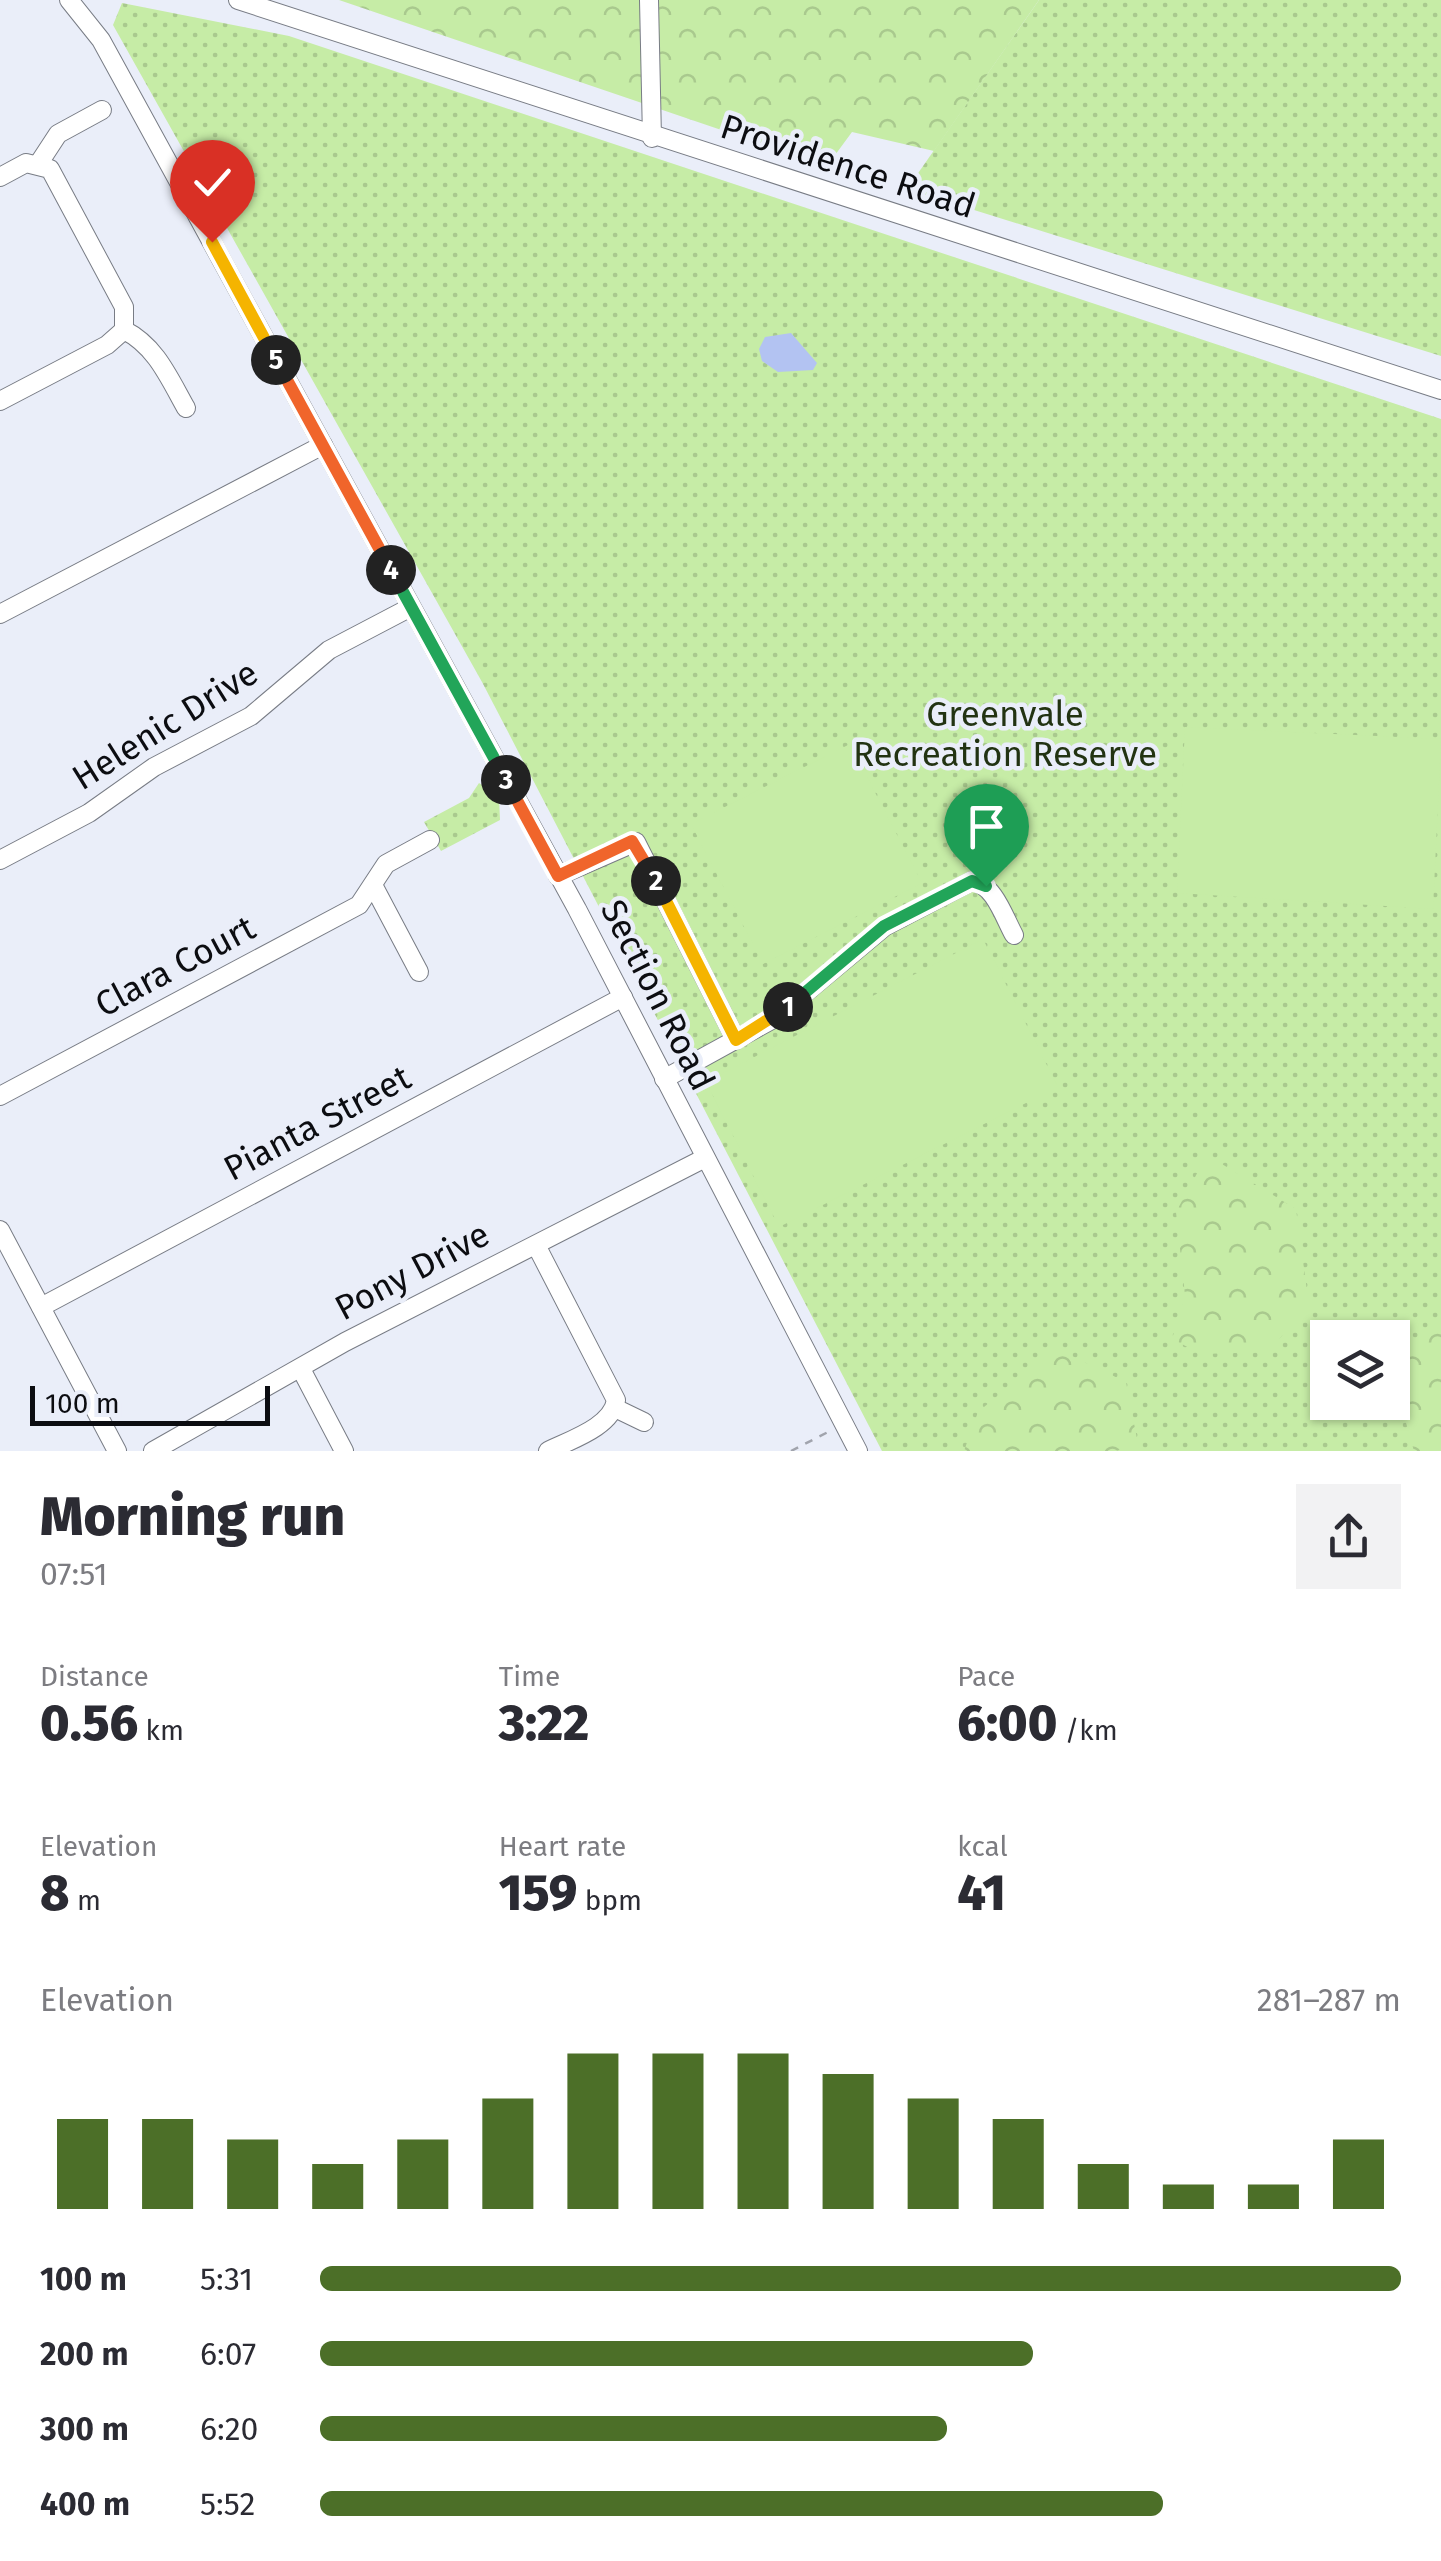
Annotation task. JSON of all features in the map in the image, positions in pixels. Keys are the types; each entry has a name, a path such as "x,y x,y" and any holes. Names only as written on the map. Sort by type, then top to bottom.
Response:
{"street":[{"name":"Section Road","path":"69,0 101,40 558,876 854,1450"},
{"name":"Providence Road","path":"238,0 387,46 652,138 1441,390"},
{"path":"649,0 652,138"},
{"path":"39,163 58,134 102,110"},
{"path":"0,176 26,163 39,163 50,169 124,307 124,330"},
{"path":"0,401 107,344 124,330"},
{"path":"124,330 143,340 156,356 186,408"},
{"path":"0,614 323,445"},
{"name":"Helenic Drive","path":"0,860 89,813 154,767 251,716 329,650 411,607"},
{"name":"Clara Court","path":"0,1096 359,904 386,864 430,840"},
{"path":"558,876 636,842 736,1040"},
{"path":"664,1078 775,1018 884,926 972,881 991,892 1014,935"},
{"path":"372,885 419,972"},
{"name":"Pianta Street","path":"40,1307 623,997"},
{"name":"Pony Drive","path":"153,1451 301,1368 706,1158"},
{"path":"0,1230 117,1451"},
{"path":"536,1245 612,1390 615,1408"},
{"path":"301,1368 344,1451"},
{"path":"615,1408 644,1422"},
{"path":"548,1451 600,1424 615,1408"}],"path":[{"path":"791,1451 843,1423"}],"green space":[{"path":"339,0 1039,0 934,151 852,132 827,166"},
{"path":"1039,0 1441,0 1441,356 907,189"},
{"name":"Greenvale Recreation Reserve","path":"122,3 289,36 1441,419 1441,1451 882,1451 482,682 113,25"},
{"path":"1185,727 1441,739 1433,909 1177,893"},
{"path":"850,744 922,883 763,964 691,824"},
{"path":"479,783 499,797 500,820 441,851 424,822 469,798"},
{"path":"983,939 1058,1087 779,1227 706,1082"},
{"path":"1207,1155 1296,1209 1309,1306 1267,1352 1201,1354 1172,1339 1185,1295 1176,1212"},
{"path":"1441,1328 1441,1451 1414,1451 1405,1420 1410,1420 1410,1342"},
{"path":"1055,1348 1126,1382 1138,1444 1116,1451 964,1451 978,1412"}],"water":[{"path":"791,333 817,363 813,370 778,372 762,361 759,349 765,337"}],"route":[{"path":"212,242 558,876 636,842 736,1040 775,1018 884,926 972,881 986,886"}]}
